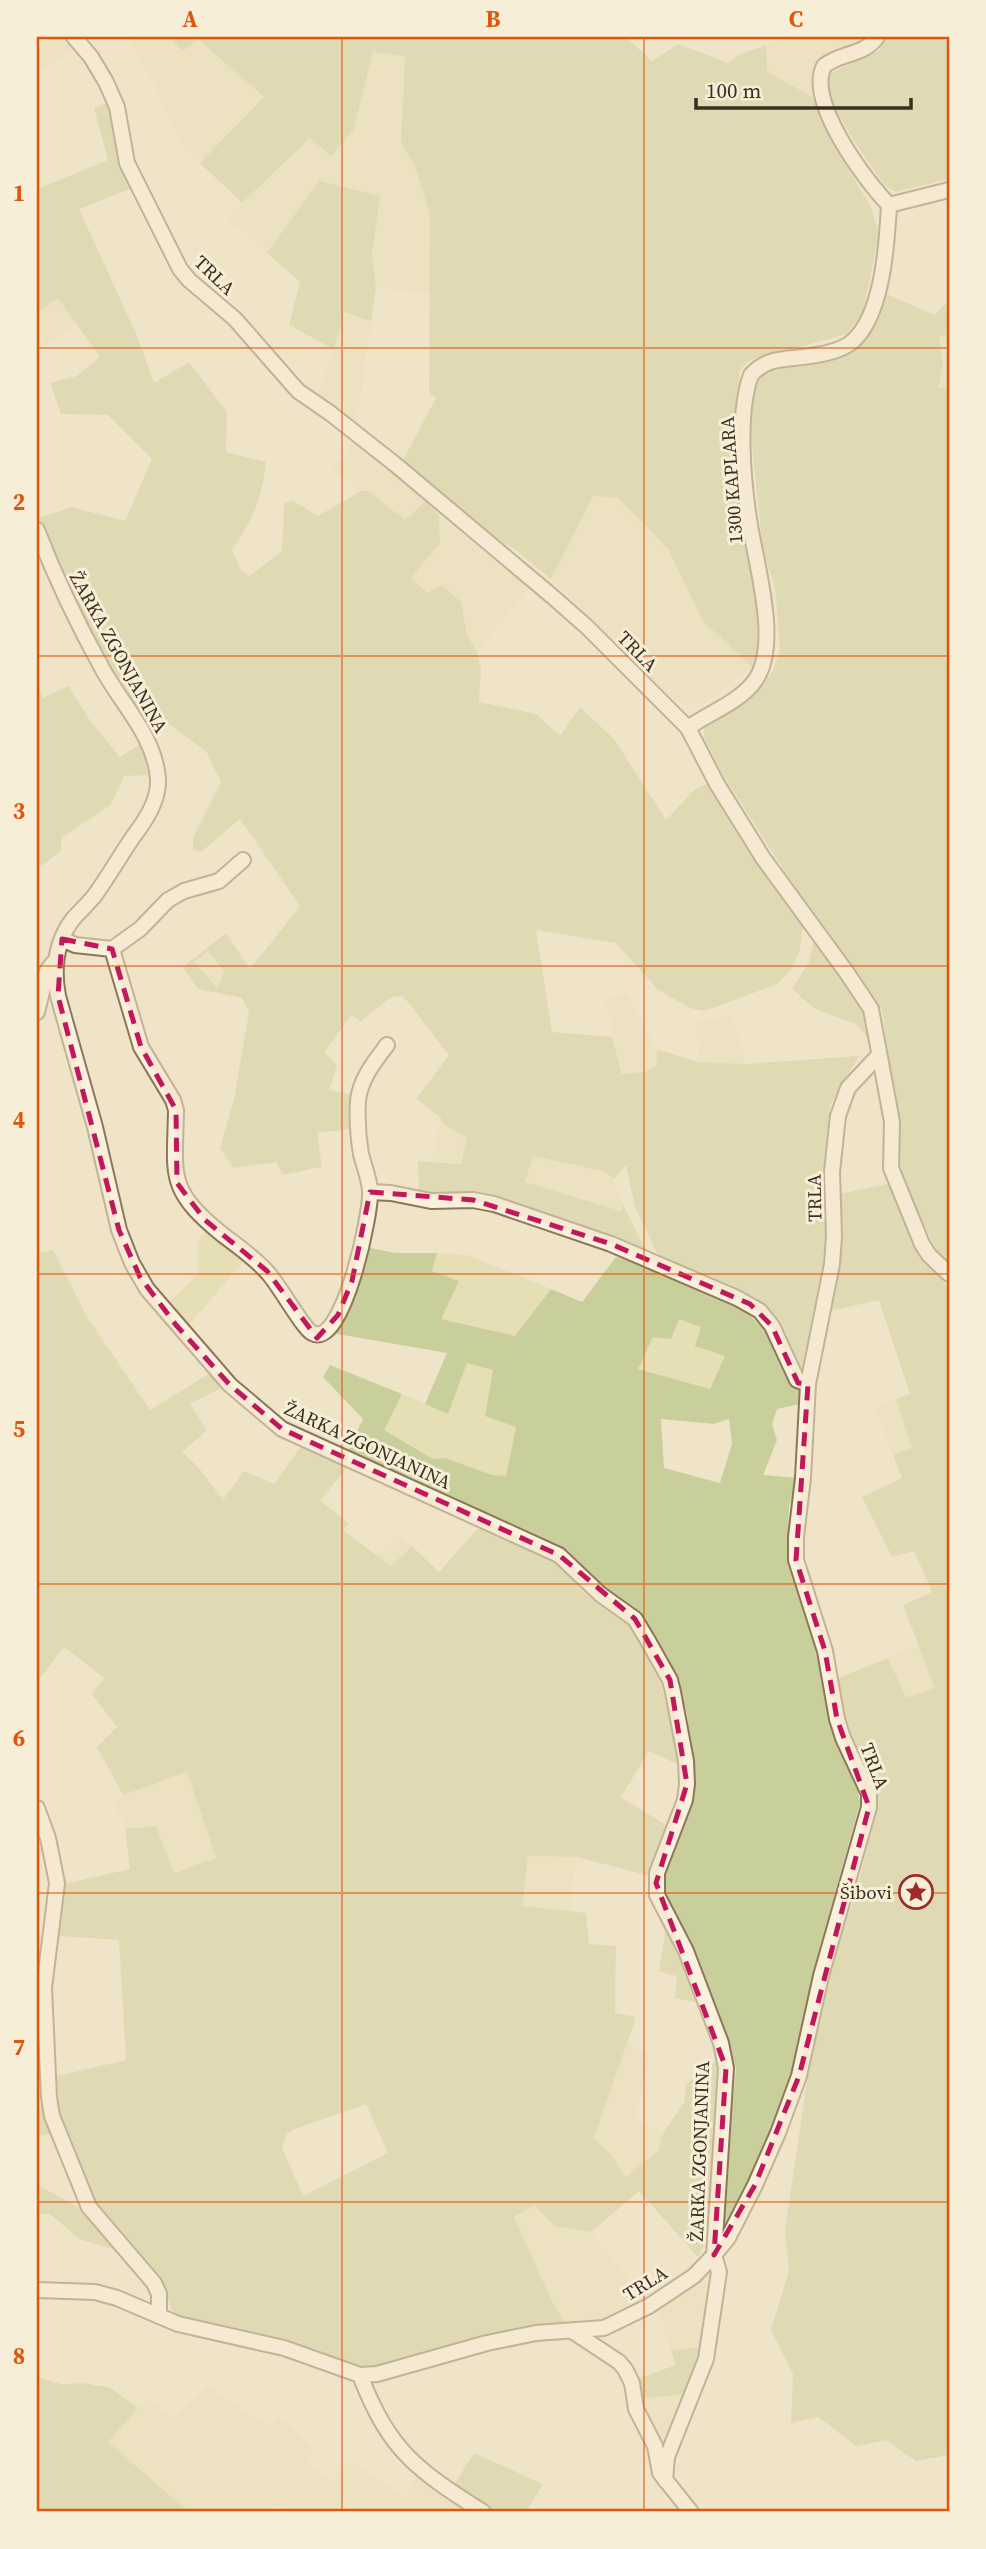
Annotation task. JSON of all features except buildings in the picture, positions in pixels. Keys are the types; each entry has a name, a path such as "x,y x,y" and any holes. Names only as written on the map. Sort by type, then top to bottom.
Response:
{"street":[{"name":"TRLA","path":"74,37 91,57 106,82 117,107 127,163 180,269 235,319 298,391 396,465 553,597 587,627 688,728 717,784 764,858 871,1009 879,1055 848,1088 838,1116 832,1172 832,1264 808,1384 796,1560 825,1651 837,1719 869,1794 869,1807 821,1976 799,2076 778,2133 728,2238 694,2276 649,2306 604,2328 536,2333 487,2343 377,2374 360,2375"},
{"path":"877,37 867,47 836,58 824,66 819,84 846,150 888,205 949,190"},
{"name":"1300 KAPLARA","path":"688,728 739,696 754,682 764,662 766,614 749,518 743,426 747,384 751,375 767,361 813,356 844,347 854,341 868,320 876,297 884,260 888,205"},
{"name":"ŽARKA ZGONJANINA","path":"37,530 55,578 104,673 152,751 158,779 155,797 143,824 95,895 72,920 62,939 55,976 119,1230 139,1278 176,1325 230,1385 282,1429 559,1555 600,1594 635,1619 659,1659 673,1692 686,1761 687,1784 685,1800 657,1873 657,1895 686,1951 720,2043 726,2068 715,2255 719,2272 706,2359 667,2457 665,2480"},
{"path":"62,939 75,945 112,949 141,929 168,900 184,891 219,881 243,860"},
{"path":"112,949 141,1047 173,1100 176,1110 174,1169 177,1183 205,1220 267,1271 306,1328 315,1334 321,1334 332,1325 352,1281 362,1243 370,1192 361,1153 358,1101 369,1071 387,1045"},
{"path":"37,1012 47,971 57,959"},
{"path":"879,1055 892,1122 891,1168 922,1244 929,1255 949,1274"},
{"path":"370,1192 494,1204 611,1244 737,1298 760,1311 772,1326 793,1375 801,1383 808,1384"},
{"path":"37,1808 57,1883 44,1988 52,2116 89,2207 154,2283 159,2294 159,2316"},
{"path":"37,2290 95,2292 191,2327 284,2348 360,2375 376,2414 402,2453 439,2484 483,2512"},
{"path":"572,2332 613,2357 625,2369 632,2383 636,2409 655,2446 657,2463 665,2480 691,2512"}],"highlighted area":[{"path":"62,939 112,949 141,1047 176,1110 177,1183 205,1220 267,1271 317,1338 338,1315 352,1281 370,1192 473,1200 611,1244 750,1304 772,1326 798,1383 808,1384 796,1560 825,1651 837,1719 869,1807 799,2076 755,2185 714,2255 726,2068 656,1883 687,1784 670,1680 635,1619 559,1555 282,1429 230,1385 176,1325 140,1277 119,1230 58,996"}],"shaded area":[{"path":"37,37 63,37 75,48 40,72 37,84"},
{"path":"128,37 170,37 183,51 198,39 264,97 200,163 183,147 151,78"},
{"path":"795,37 870,37 866,41 832,53 815,66 815,99 767,71 766,45"},
{"path":"373,52 405,56 401,143 415,166 430,214 430,293 376,288 372,254 379,196 319,181 267,253 227,218 310,138 331,155 353,131"},
{"path":"57,298 78,324 46,345 37,329 37,312"},
{"path":"344,312 371,321 357,423 319,395"},
{"path":"949,334 949,387 938,388 943,365 939,337"},
{"path":"355,442 426,501 405,520 369,491 361,491 332,468"},
{"path":"593,496 618,498 668,549 703,621 752,667 704,704 684,706 669,696 551,579"},
{"path":"439,515 529,588 477,652 467,635 461,602 428,593 411,578 440,543"},
{"path":"208,951 226,972 217,989 194,962"},
{"path":"627,994 657,1049 656,1065 644,1072 622,1074 605,999"},
{"path":"733,1015 746,1064 698,1062 697,1023"},
{"path":"441,1122 468,1137 461,1164 431,1160"},
{"path":"533,1156 603,1171 614,1179 623,1204 622,1211 525,1182"},
{"path":"205,1232 245,1260 186,1328 165,1306 198,1274 198,1240"},
{"path":"437,1253 467,1255 551,1289 516,1336 441,1319 432,1271"},
{"path":"679,1319 701,1326 726,1356 710,1389 638,1369 653,1337"},
{"path":"467,1363 494,1370 516,1427 506,1476 492,1475 445,1458 433,1459 383,1430 402,1394 448,1413"},
{"path":"896,1399 912,1448 893,1455 875,1407"},
{"path":"399,1534 412,1546 392,1567 377,1557"},
{"path":"919,1645 936,1688 906,1699 888,1658"},
{"path":"187,1772 216,1858 173,1873 156,1826 125,1829 114,1800"},
{"path":"527,1856 577,1857 568,1912 522,1906"},
{"path":"626,2043 651,2053 634,2117 663,2133 659,2150 627,2177 611,2155 594,2139"},
{"path":"535,2205 555,2226 591,2232 644,2298 603,2321 567,2325 554,2306 514,2217"},
{"path":"708,2273 711,2276 703,2347 671,2350 658,2309"},
{"path":"208,2386 269,2427 278,2417 315,2449 305,2462 333,2481 351,2461 404,2497 419,2473 460,2506 454,2512 286,2512 275,2505 265,2512 189,2512 108,2442 138,2408 149,2400 174,2419"},
{"path":"685,2394 668,2438 663,2442 659,2441 639,2399"}],"green space":[{"path":"170,37 626,37 652,61 678,44 728,63 740,54 766,45 767,71 815,99 832,142 870,205 879,233 863,313 847,334 748,361 740,370 734,442 757,616 758,654 752,667 703,621 668,549 618,498 593,496 551,579 517,551 468,519 403,460 436,398 429,394 430,214 415,166 401,143 405,56 373,52 353,131 331,156 310,138 242,203 200,163 264,97 198,39 183,51"},
{"path":"885,37 949,37 949,179 895,192 885,186 848,130 831,98 828,74 879,51"},
{"path":"109,102 132,188 79,209 137,336 154,383 189,362 227,412 226,452 266,462 255,509 232,550 241,570 249,576 282,551 284,504 292,500 318,516 361,491 368,491 405,520 426,501 439,515 440,543 411,578 428,593 442,585 461,602 467,635 477,652 481,669 479,702 536,714 560,736 580,707 614,739 666,820 695,789 709,783 752,858 803,927 799,953 790,971 777,984 705,1011 690,1008 658,990 616,943 536,930 552,1032 612,1037 622,1074 644,1072 656,1066 657,1049 698,1062 746,1064 859,1056 830,1105 823,1174 827,1230 826,1264 819,1286 805,1372 801,1376 779,1323 766,1307 740,1290 665,1260 656,1251 635,1207 626,1165 614,1179 603,1171 533,1156 525,1182 621,1211 623,1204 645,1249 644,1254 494,1195 435,1196 419,1193 418,1161 461,1164 467,1138 441,1122 441,1118 416,1099 449,1055 403,996 391,997 361,1021 351,1015 324,1052 337,1065 329,1090 353,1095 351,1129 317,1133 322,1167 282,1175 277,1162 233,1168 220,1148 234,1099 249,1012 242,998 198,989 183,967 226,933 250,969 300,906 240,819 201,852 193,849 193,838 221,782 206,751 157,716 144,721 95,645 39,518 72,507 125,521 152,459 108,415 61,414 50,383 77,376 100,357 58,298 37,312 37,189 108,160 94,108","holes":["208,951 225,972 217,988 194,962"]},
{"path":"319,181 380,196 372,254 376,288 371,321 344,312 334,349 289,325 300,282 267,253"},
{"path":"882,292 935,315 949,300 949,334 939,337 943,365 938,388 949,387 949,1267 937,1251 895,1170 893,1090 882,1010 803,900 724,777 704,738 707,723 746,702 764,683 773,671 780,649 775,588 762,545 750,426 753,389 760,377 771,369 824,359 848,351 869,334"},
{"path":"37,684 43,698 68,686 91,722 120,757 142,743 148,775 124,776 111,805 61,838 61,851 39,867 37,875"},
{"path":"813,943 817,943 825,951 852,988 866,1016 869,1039 856,1024 815,1009 792,989 809,962"},
{"path":"891,1183 905,1223 924,1259 949,1288 949,2455 916,2461 886,2440 856,2446 818,2417 791,2423 793,2374 771,2330 789,2271 785,2230 809,2068 832,1962 856,1892 878,1806 846,1729 838,1678 888,1658 906,1698 935,1688 903,1605 932,1592 914,1551 892,1557 862,1497 902,1478 893,1455 912,1448 896,1399 910,1394 879,1300 830,1311 842,1243 840,1194"},
{"path":"366,1247 395,1253 437,1253 432,1271 459,1281 441,1319 515,1336 551,1289 582,1302 616,1257 665,1272 749,1314 768,1334 792,1383 800,1391 799,1404 777,1409 772,1424 777,1440 763,1475 798,1478 789,1507 787,1555 810,1626 835,1738 860,1803 820,1947 792,2072 754,2172 730,2225 721,2223 736,2069 730,2045 689,1937 663,1886 664,1872 688,1815 693,1793 687,1713 676,1678 644,1617 610,1592 568,1551 409,1476 346,1453 363,1419 323,1377 330,1365 402,1394 384,1430 433,1459 445,1458 492,1475 506,1476 516,1427 485,1416 493,1370 467,1363 448,1414 425,1404 447,1353 332,1333 355,1293","holes":["679,1319 701,1327 695,1346 725,1356 710,1389 638,1369 653,1337 671,1339","661,1419 714,1424 729,1419 732,1444 720,1483 664,1468"]},
{"path":"37,1248 42,1253 53,1250 86,1315 150,1410 212,1372 223,1387 190,1404 207,1430 182,1452 199,1468 223,1500 244,1471 274,1484 302,1445 348,1466 320,1501 349,1523 343,1530 391,1566 412,1546 439,1572 481,1525 525,1548 555,1559 586,1595 629,1625 656,1665 683,1767 649,1751 621,1797 669,1827 650,1876 577,1857 528,1856 522,1906 586,1913 589,1944 616,1946 615,2013 636,2017 594,2138 611,2155 626,2177 659,2150 663,2133 684,2103 686,2084 716,2061 721,2076 706,2242 698,2257 639,2191 591,2232 555,2226 534,2205 514,2217 554,2306 567,2325 504,2333 367,2368 332,2359 288,2340 179,2316 172,2311 164,2287 100,2211 88,2191 60,2121 57,2076 126,2060 119,1940 58,1936 64,1884 130,1869 125,1829 156,1826 174,1873 216,1858 187,1772 123,1795 97,1747 117,1727 92,1694 104,1678 64,1647 37,1682","holes":["366,2104 388,2153 303,2196 282,2148 287,2134 295,2129"]},
{"path":"666,1925 682,1950 700,2003 675,1998 677,1976 659,1972"},
{"path":"37,2108 42,2108 53,2134 37,2136"},
{"path":"37,2185 77,2206 119,2251 79,2239 49,2213 37,2215"},
{"path":"703,2347 699,2365 685,2394 639,2399 637,2379 676,2365 671,2350"},
{"path":"37,2377 61,2384 83,2383 111,2388 138,2408 108,2442 189,2512 37,2512"},
{"path":"474,2453 543,2484 526,2512 495,2512 454,2485"}],"place":[{"name":"Šibovi","path":"916,1892"}]}
